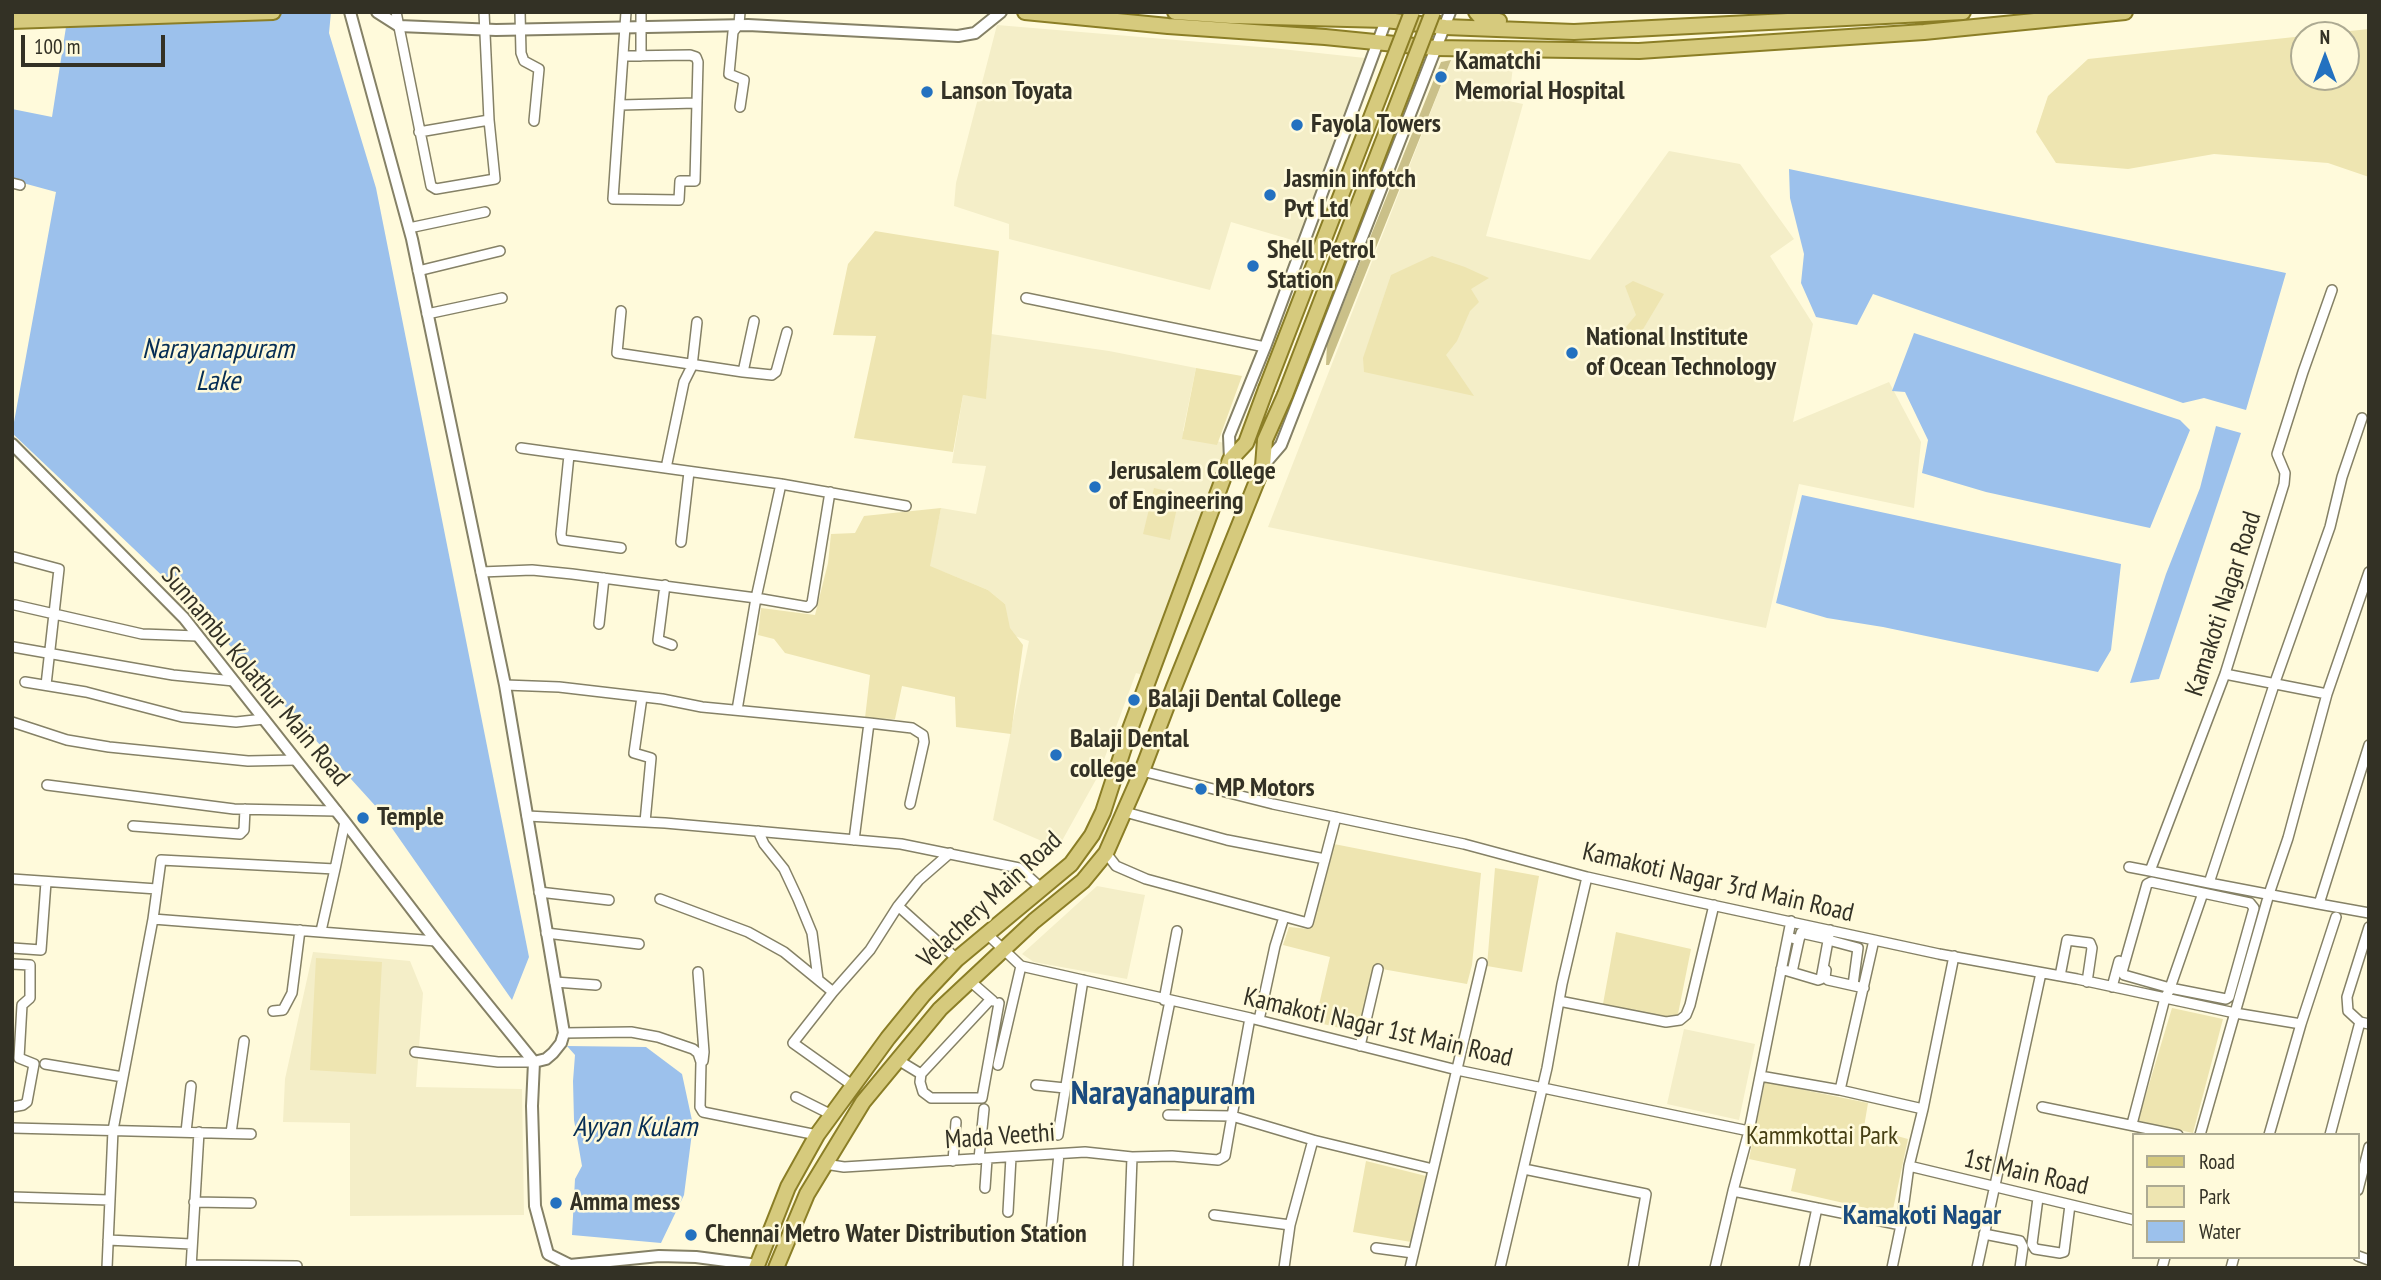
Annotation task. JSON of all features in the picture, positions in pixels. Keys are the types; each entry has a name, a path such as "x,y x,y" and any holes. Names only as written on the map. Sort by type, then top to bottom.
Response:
{"main road":[{"path":"12,22 273,12"},
{"path":"1025,12 1436,48 1639,51 1924,32 2125,12"},
{"path":"1175,12 1388,16 1445,27 1543,26 1608,30 1963,12"},
{"name":"Velachery Main Road","path":"757,1267 788,1187 817,1135 852,1085 923,995 957,959 1071,864 1091,835 1103,812 1124,747 1230,460 1245,443 1412,12"},
{"name":"Velachery Main Road","path":"776,1268 807,1194 863,1102 940,1009 1034,920 1083,881 1106,853 1142,771 1263,466 1265,440 1285,395 1433,12"},
{"path":"1476,12 1483,20 1543,26"},
{"path":"1124,747 1148,756"}],"street":[{"path":"350,12 409,228 505,685 564,1033 561,1043 553,1053 546,1059 534,1062 498,1062 415,1052"},
{"path":"377,12 399,26 521,30 790,27 958,36 975,33 1001,12"},
{"path":"396,12 432,189 492,181 496,176 489,120 484,12"},
{"path":"520,12 521,53 524,61 539,69 534,121"},
{"path":"624,56 690,55 696,57 698,62 695,181 680,181 679,200 613,198 626,12"},
{"path":"641,12 641,56"},
{"path":"740,12 737,27 733,32 729,74 744,80 740,107"},
{"path":"1263,466 1282,445 1450,12"},
{"path":"1230,460 1229,436 1265,347 1388,16"},
{"path":"621,105 696,103"},
{"path":"419,132 489,120"},
{"path":"409,228 485,212"},
{"path":"418,271 500,251"},
{"name":"Kamakoti Nagar Road","path":"2150,871 2225,674 2284,484 2285,473 2277,454 2332,290"},
{"path":"427,314 502,298"},
{"path":"1026,298 1265,347"},
{"path":"621,311 617,353 692,366 772,375 776,372 787,332"},
{"path":"743,372 754,321"},
{"path":"666,468 684,382 692,366 697,322"},
{"path":"2209,883 2275,682 2330,527 2342,477 2362,418"},
{"path":"521,448 781,484 906,506"},
{"name":"Sunnambu Kolathur Main Road","path":"13,449 184,618 534,1062"},
{"path":"569,455 562,540 621,548"},
{"path":"681,542 689,472"},
{"path":"737,710 756,598 781,484"},
{"path":"481,572 531,570 665,584 810,606 830,492"},
{"path":"14,557 59,569 46,685"},
{"path":"2201,1133 2269,894 2288,838 2327,694 2369,572"},
{"path":"599,625 604,578"},
{"path":"665,584 658,638 660,643 672,645"},
{"path":"15,605 142,634 198,636"},
{"path":"13,647 173,675 234,681"},
{"path":"2225,674 2327,694"},
{"path":"25,682 113,698 182,717 236,722 264,719"},
{"path":"505,685 559,687 702,707 912,728 923,735 924,742 911,804"},
{"path":"642,697 634,753 651,758 645,822"},
{"path":"12,722 67,740 109,747 248,761 296,760"},
{"path":"854,840 869,723"},
{"path":"2319,904 2369,745"},
{"name":"Kamakoti Nagar 3rd Main Road","path":"1142,771 1464,844 1587,877 1791,921 1831,935 1874,940 2301,1024"},
{"path":"47,785 245,809 337,811"},
{"path":"132,826 240,834 244,830 245,809"},
{"path":"1125,812 1227,840 1325,859"},
{"path":"527,816 645,822 901,844 1019,868 1041,888"},
{"path":"1106,853 1116,866 1146,878 1308,923 1336,817"},
{"path":"321,931 345,822"},
{"path":"758,831 764,844 784,869 812,933 818,979"},
{"path":"852,1085 793,1042 870,950 898,906 919,880 950,853"},
{"path":"107,1268 113,1130 153,919 161,860 335,869"},
{"path":"2129,867 2369,913"},
{"path":"1500,1268 1587,877"},
{"path":"12,879 157,889"},
{"path":"12,948 41,950 46,882"},
{"path":"2151,882 2203,893 2250,903 2254,908 2229,997 2221,1000 2127,977 2122,972 2147,884 2151,882"},
{"path":"2112,987 2139,889"},
{"path":"539,892 609,900"},
{"path":"2132,1124 2165,998 2203,893"},
{"path":"660,899 748,932 784,952 833,992"},
{"path":"1559,1002 1666,1022 1680,1020 1686,1015 1690,1005 1714,905"},
{"path":"898,906 957,959"},
{"path":"1232,1116 1254,1019 1284,917"},
{"path":"2270,1133 2336,917"},
{"path":"153,919 436,941"},
{"path":"1715,1268 1749,1131 1791,921"},
{"path":"2331,1133 2365,1023 2348,1011 2347,997 2369,927"},
{"path":"273,1011 283,1010 292,993 300,930"},
{"path":"1152,1090 1177,931"},
{"path":"546,933 639,944"},
{"path":"1792,972 1801,933 1831,935 1858,948 1853,985"},
{"name":"Kamakoti Nagar 1st Main Road","path":"987,934 1021,966 1254,1019 1457,1070 1749,1131"},
{"path":"1781,969 1818,980 1821,978 1831,935"},
{"path":"1831,935 1825,977 1864,988"},
{"path":"1788,937 1798,940"},
{"path":"1840,1090 1874,940"},
{"path":"2060,976 2067,940 2090,943 2092,948 2087,982"},
{"path":"1892,1268 1909,1166 1954,956"},
{"path":"1410,1268 1482,963"},
{"path":"12,964 30,965 30,999 17,1005 16,1058 34,1064 27,1102 12,1107"},
{"path":"998,1065 1021,966"},
{"path":"1360,1046 1378,969"},
{"path":"698,972 704,1052 701,1066"},
{"path":"1978,1268 2041,973"},
{"path":"1058,1135 1083,980"},
{"path":"970,981 995,1002 1012,1006"},
{"path":"555,982 596,985"},
{"path":"995,1002 982,1098 931,1098 923,1093 920,1082 922,1074 995,1002"},
{"path":"564,1033 631,1032 658,1037 693,1049 700,1057 703,1112 817,1135"},
{"path":"231,1133 244,1041"},
{"path":"898,1060 922,1074"},
{"path":"534,1062 532,1106 535,1206 548,1254 570,1265 618,1264 659,1256 696,1257 757,1267"},
{"path":"45,1064 123,1077"},
{"path":"1760,1076 1840,1090 1923,1109"},
{"path":"1036,1085 1065,1088"},
{"path":"186,1132 191,1086"},
{"path":"796,1097 832,1115"},
{"path":"2042,1107 2170,1133"},
{"path":"984,1109 985,1188"},
{"path":"1168,1115 1232,1116 1433,1169"},
{"name":"Mada Veethi","path":"825,1164 844,1167 1085,1152 1132,1157 1172,1156 1218,1160 1225,1156 1232,1116"},
{"path":"953,1161 956,1122"},
{"path":"12,1128 251,1134"},
{"path":"199,1132 191,1266 297,1266"},
{"path":"1284,1268 1290,1225 1313,1139"},
{"path":"2360,1182 2369,1147"},
{"path":"1051,1233 1059,1154"},
{"path":"1008,1212 1011,1157"},
{"path":"1128,1268 1132,1157"},
{"name":"1st Main Road","path":"1909,1166 2132,1220"},
{"path":"1524,1169 1646,1194 1633,1268"},
{"path":"1733,1191 1901,1225"},
{"path":"12,1197 109,1200"},
{"path":"2038,1198 2032,1244 2035,1248 2064,1252 2070,1205"},
{"path":"194,1202 251,1203"},
{"path":"1804,1268 1817,1208"},
{"path":"1214,1215 1290,1225"},
{"path":"1984,1234 2020,1241 2021,1268"},
{"path":"108,1240 191,1244"},
{"path":"1376,1248 1413,1254"}],"shaded area":[{"path":"997,25 1365,58 1299,242 1231,222 1210,290 1009,239 1009,224 954,206 956,183"},
{"name":"National Institute of Ocean Technology","path":"1451,60 1513,66 1509,101 1523,104 1486,236 1590,260 1669,151 1740,164 1794,239 1770,256 1813,324 1793,422 1889,382 1921,442 1914,508 1799,484 1766,628 1268,527"},
{"path":"1451,60 1329,365 1326,365 1327,344 1441,62"},
{"name":"Jerusalem College of Engineering","path":"991,334 1109,351 1196,368 1183,431 1227,444 1143,675 1136,673 1098,776 1058,848 993,820 1029,641 1004,632 1005,604 988,590 929,566 941,508 976,514 986,466 952,463 963,395 986,398"},
{"path":"1097,886 1145,895 1127,979 1034,962 1022,954"},
{"path":"313,952 410,961 423,993 416,1087 522,1089 524,1215 350,1216 350,1123 283,1122 285,1079"},
{"path":"1684,1029 1755,1044 1739,1120 1667,1104"}],"green space":[{"path":"2369,29 2369,177 2328,163 2214,154 2128,169 2056,163 2036,132 2048,96 2088,59 2290,37 2290,91 2360,91 2360,30"},
{"path":"875,231 999,251 986,399 963,395 953,452 854,438 876,336 833,335 848,264"},
{"path":"1432,256 1489,278 1471,289 1479,302 1470,311 1457,341 1446,355 1474,396 1364,372 1363,358 1391,275"},
{"path":"1633,281 1664,294 1639,336 1631,334 1626,327 1636,315 1625,286"},
{"path":"1196,368 1242,376 1217,445 1182,439"},
{"path":"1154,488 1180,494 1170,540 1143,534"},
{"path":"941,508 930,566 988,590 1005,604 1010,628 1023,645 1011,734 956,727 955,697 902,686 895,719 865,718 870,675 785,653 774,639 758,635 761,608 815,615 828,563 831,534 855,533 864,516"},
{"path":"1334,844 1481,873 1472,965 1467,984 1382,969 1365,1034 1315,1022 1330,957 1283,945 1289,927 1309,929"},
{"path":"1495,868 1539,876 1522,972 1487,966"},
{"path":"1616,932 1691,949 1677,1019 1603,1004"},
{"path":"316,958 382,962 376,1074 310,1070"},
{"path":"2172,1008 2223,1019 2193,1133 2138,1121"},
{"name":"Kammkottai Park","path":"1765,1082 1868,1103 1864,1127 1908,1139 1892,1214 1791,1191 1796,1169 1749,1159"},
{"path":"1366,1161 1426,1176 1411,1242 1353,1232"}],"water":[{"name":"Narayanapuram Lake","path":"12,12 331,12 329,33 376,188 529,957 512,1000 380,811 193,605 12,433 56,192 12,180 12,109 52,117 66,27 12,19"},
{"path":"1789,169 2286,273 2246,410 2204,398 2183,403 1873,294 1857,325 1816,317 1801,283 1804,254 1790,198"},
{"path":"1914,333 2180,420 2190,430 2150,528 1986,492 1922,473 1928,440 1905,392 1892,391"},
{"path":"2216,426 2241,433 2159,679 2130,683 2166,574 2200,488"},
{"path":"1802,495 2121,564 2111,650 2098,672 1883,627 1827,618 1776,603"},
{"name":"Ayyan Kulam","path":"567,1046 646,1047 682,1074 693,1125 684,1195 661,1243 572,1235 575,1179 582,1166 574,1120 575,1055"}],"place":[{"name":"Kamatchi Memorial Hospital","path":"1441,77"},
{"name":"Lanson Toyata","path":"927,92"},
{"name":"Fayola Towers","path":"1297,125"},
{"name":"Jasmin infotch Pvt Ltd","path":"1270,195"},
{"name":"Shell Petrol Station","path":"1253,266"},
{"name":"National Institute of Ocean Technology","path":"1572,353"},
{"name":"Jerusalem College of Engineering","path":"1095,487"},
{"name":"Balaji Dental College","path":"1134,700"},
{"name":"Balaji Dental college","path":"1056,755"},
{"name":"MP Motors","path":"1201,789"},
{"name":"Temple","path":"363,818"},
{"name":"Amma mess","path":"556,1203"},
{"name":"Chennai Metro Water Distribution Station","path":"691,1235"}],"district":[{"name":"Narayanapuram","path":"1163,1095"},
{"name":"Kamakoti Nagar","path":"1922,1216"}]}
